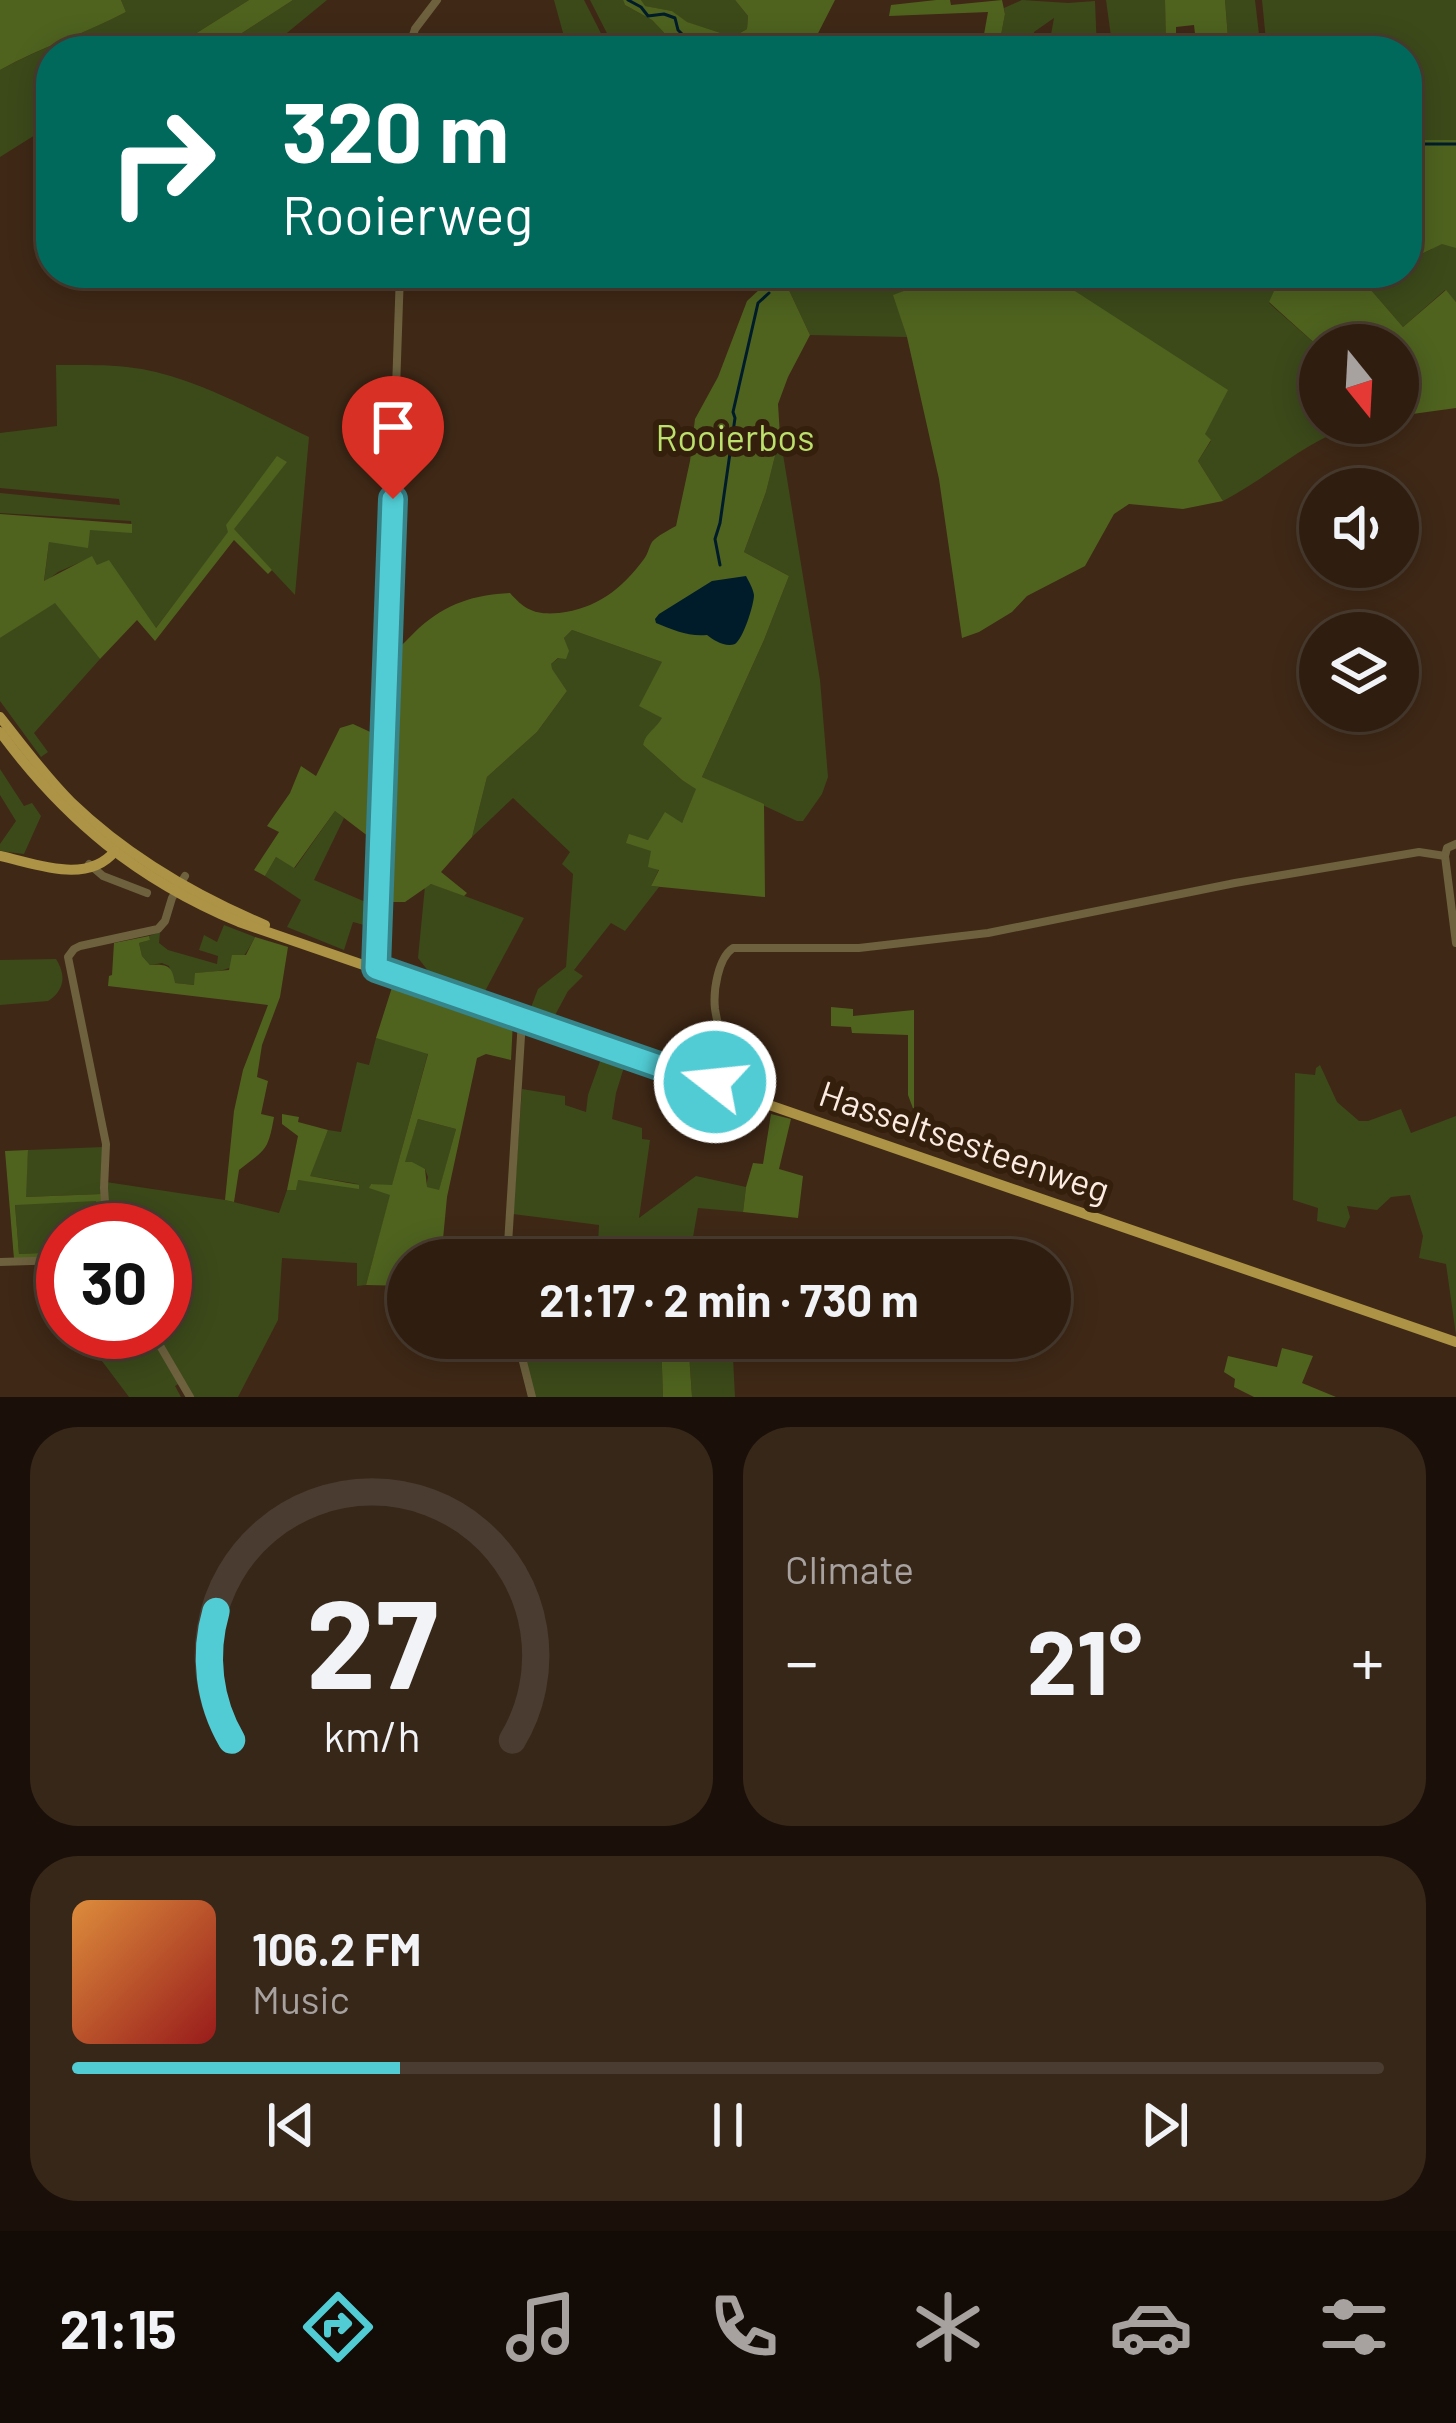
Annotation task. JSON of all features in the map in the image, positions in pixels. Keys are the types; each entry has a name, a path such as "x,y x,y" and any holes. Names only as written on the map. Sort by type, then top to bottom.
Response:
{"main road":[{"name":"Hasseltsesteenweg","path":"0,717 112,846"},
{"name":"Hasseltsesteenweg","path":"0,732 44,788 112,846 239,922 1456,1342"},
{"path":"0,856 75,870 90,865 112,846"}],"street":[{"path":"412,36 437,0"},
{"path":"376,968 399,288"},
{"path":"1456,844 1447,848 1445,856 1456,944"},
{"path":"715,1085 722,1041 715,1008 717,989 723,958 733,947 859,947 965,936 1419,852 1445,856"},
{"path":"90,865 103,876 147,893"},
{"path":"106,1203 104,1127 68,957 80,946 158,928 181,884"},
{"path":"507,1239 523,1019"},
{"path":"0,1262 36,1260"},
{"path":"168,1359 190,1397"},
{"path":"523,1359 532,1397"}],"green space":[{"path":"0,0 121,0 126,12 74,36 36,36 36,52 0,70"},
{"path":"121,0 249,0 192,36 73,36 126,12"},
{"path":"249,0 293,0 237,36 192,36"},
{"path":"293,0 327,0 283,36 237,36"},
{"path":"554,0 584,0 602,36 564,36"},
{"path":"590,0 623,0 667,36 608,36"},
{"path":"623,0 641,0 645,6 672,11 687,22 730,36 667,36 652,20"},
{"path":"641,0 735,0 748,16 747,29 730,36 686,22 672,11 644,6"},
{"path":"735,0 835,0 817,36 735,36 747,29 748,16"},
{"path":"1002,0 1005,14 1001,36 984,36 988,12 889,16 891,5"},
{"path":"1022,0 1095,1 1096,36 1051,36 1054,18 1033,36 1001,36 1004,8"},
{"path":"1106,0 1165,0 1166,36 1111,36"},
{"path":"1165,0 1225,0 1228,36 1195,36 1194,25 1176,27 1176,36 1166,36"},
{"path":"1225,0 1255,0 1259,36 1228,36"},
{"path":"1262,0 1456,0 1456,140 1422,140 1422,36 1266,36"},
{"path":"36,52 36,134 0,157 0,70"},
{"path":"1422,140 1456,140 1456,248 1442,244 1422,254"},
{"path":"1456,171 1456,302 1445,290 1406,324 1400,324 1369,288 1422,288 1422,254 1432,249"},
{"name":"Rooierbos","path":"761,288 788,288 810,335 778,404 780,436 744,552 789,576 702,777 764,804 765,897 651,886 659,870 648,867 651,851 626,843 629,834 648,840 665,812 682,823 696,789 643,745 662,718 639,706 662,662 572,630 564,638 569,651 566,659 551,664 567,691 537,732 487,777 472,837 441,872 467,893 464,896 431,884 405,902 392,902 381,888 390,654 429,619 461,602 510,593 531,610 559,613 596,602 627,580 652,542 676,526 695,419 718,377 747,301"},
{"path":"788,288 912,288 894,295 907,337 810,335"},
{"path":"911,288 1070,288 1228,390 1205,434 1211,440 1198,461 1223,501 1183,509 1129,504 1114,514 1085,566 962,638 939,479 893,295"},
{"path":"1062,288 1276,288 1269,303 1299,329 1299,444 1313,444 1223,501 1198,461 1211,441"},
{"path":"1275,288 1369,288 1400,324 1299,324 1299,329 1269,302"},
{"path":"1446,290 1456,302 1456,408 1419,413 1419,324 1406,324"},
{"path":"56,365 121,366 164,374 309,437 295,595 233,529 286,463 229,532 155,629 92,557 44,583 49,542 90,529 132,532 131,521 0,513 0,493 120,505 119,499 0,488 0,433 57,426"},
{"path":"780,436 820,680 828,777 803,821 702,777 789,576 744,552"},
{"path":"277,456 287,462 234,529 272,570 268,574 234,540 155,641 137,620 100,659 55,603 0,638 0,514 132,524 132,533 90,530 88,548 49,542 44,581 92,556 97,565 109,560 156,628 228,532 226,525"},
{"path":"55,602 100,659 34,733 48,752 41,757 0,701 0,638"},
{"path":"572,630 662,662 663,718 643,745 697,788 682,823 648,840 630,835 651,850 659,869 651,886 659,887 625,931 611,923 574,970 583,976 568,991 553,1019 530,1010 538,989 566,967 573,874 562,864 570,852 513,798 472,837 487,777 537,732 567,691 551,664 568,651 564,638"},
{"path":"353,724 379,736 377,865 373,865 373,840 335,811 294,868 276,857 265,876 254,870 279,832 267,826 290,793 301,766 316,776 340,728"},
{"path":"0,769 24,806 32,803 41,816 24,854 0,851 16,821 0,795"},
{"path":"335,811 344,818 314,880 375,906 375,928 353,922 344,950 287,927 301,900 265,876 276,857 295,868"},
{"path":"432,884 524,918 483,995 433,977 418,958 425,886"},
{"path":"224,925 255,937 238,963 196,973 195,985 174,983 169,966 150,965 142,956 139,943 160,932 159,943 168,950 217,964 218,956 199,950 204,935 217,942"},
{"path":"149,936 150,940 139,943 150,965 168,967 175,983 194,985 195,973 229,970 232,955 246,955 255,937 288,947 280,997 262,1045 257,1077 268,1081 261,1114 274,1117 272,1128 264,1148 239,1170 234,1202 225,1200 234,1111 243,1070 268,1005 108,986 114,943"},
{"path":"56,959 62,982 54,997 0,1005 0,960"},
{"path":"394,981 513,1021 511,1060 486,1054 477,1058 447,1197 443,1239 387,1239 387,1286 366,1285 390,1195 369,1188 371,1184 392,1185 428,1054 376,1038","holes":["418,1119 456,1129 439,1190 427,1187 425,1169 405,1162"]},
{"path":"831,1007 853,1009 853,1016 914,1010 914,1111 908,1095 908,1035 852,1033 851,1027 831,1026"},
{"path":"376,1038 428,1053 392,1186 370,1187 391,1194 366,1285 357,1286 357,1263 282,1258 278,1320 238,1397 193,1397 171,1359 192,1359 192,1203 107,1203 106,1182 279,1213 287,1190 296,1190 297,1180 359,1184 309,1176 328,1130 341,1132 357,1062 369,1065"},
{"path":"603,1053 625,1064 612,1119 642,1128 642,1139 650,1140 639,1218 696,1176 746,1187 743,1212 698,1208 693,1239 598,1239 599,1225 513,1214 522,1089 565,1096 565,1105 586,1112"},
{"path":"1320,1065 1337,1102 1359,1121 1401,1109 1411,1133 1456,1116 1456,1335 1446,1264 1419,1258 1423,1236 1410,1195 1391,1197 1377,1210 1347,1206 1350,1217 1345,1228 1317,1221 1318,1208 1293,1200 1295,1073 1315,1075"},
{"path":"282,1114 328,1130 310,1176 359,1185 359,1189 298,1180 296,1190 287,1190 298,1136 282,1124"},
{"path":"771,1114 791,1119 779,1169 803,1176 798,1218 743,1212 753,1163 763,1164"},
{"path":"418,1119 456,1129 439,1191 426,1187 425,1169 404,1163"},
{"path":"104,1147 102,1194 25,1197 28,1150"},
{"path":"28,1150 26,1197 102,1194 103,1203 15,1205 19,1254 36,1253 36,1258 14,1259 5,1151"},
{"path":"96,1200 96,1203 36,1203 36,1253 19,1254 15,1204"},
{"path":"1282,1348 1313,1356 1302,1383 1336,1397 1254,1397 1234,1387 1235,1379 1224,1372 1228,1356 1277,1367"},
{"path":"100,1359 166,1359 180,1383 175,1386 181,1397 129,1397"},
{"path":"526,1359 662,1359 663,1397 535,1397"},
{"path":"662,1359 689,1359 692,1397 663,1397"},
{"path":"689,1359 733,1359 735,1397 692,1397"}],"water":[{"path":"746,576 754,600 735,644 656,623 659,614 712,581"}],"waterway":[{"path":"628,0 648,16 675,18 684,36"},
{"path":"1422,144 1456,144"},
{"path":"720,565 715,539 733,412 758,303 769,293"}],"route":[{"path":"393,499 376,968 715,1082"}]}
